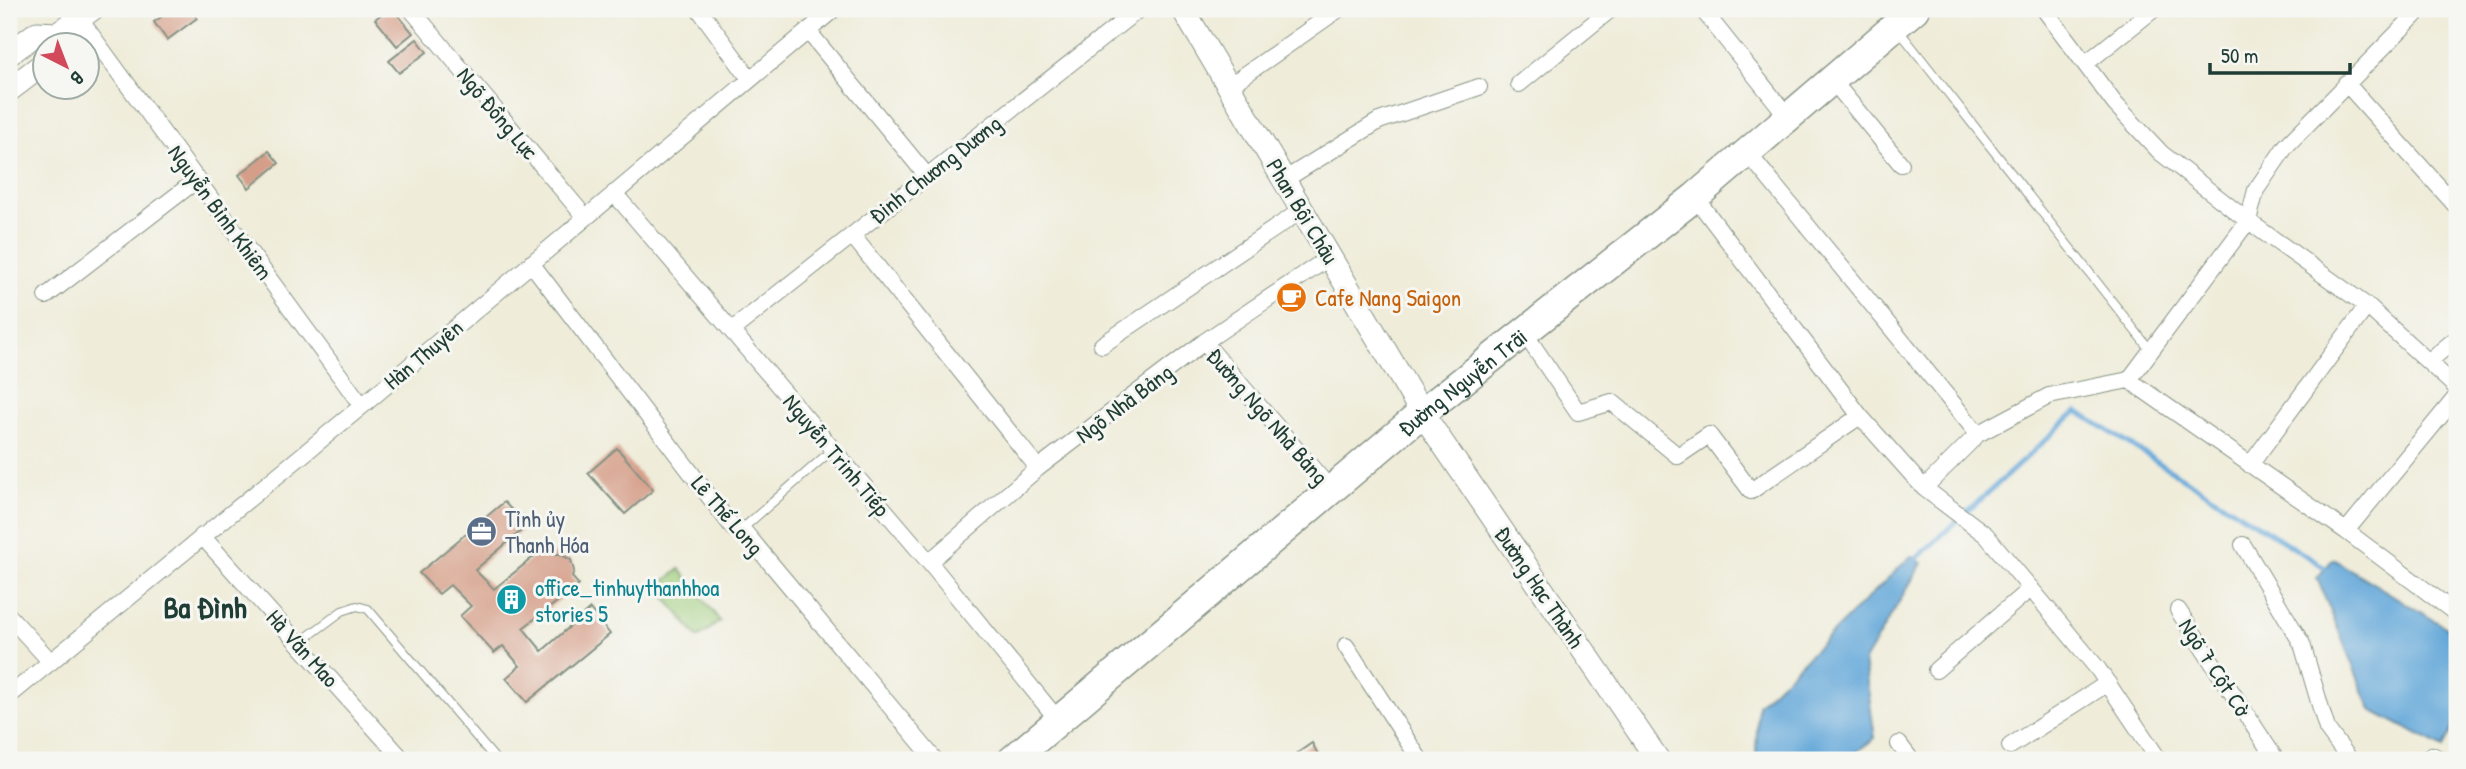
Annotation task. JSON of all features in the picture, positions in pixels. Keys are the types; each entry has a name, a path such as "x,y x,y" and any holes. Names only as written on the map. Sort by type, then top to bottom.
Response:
{"highway":[{"name":"Đường Nguyễn Trãi","path":"1012,760 1422,413 1695,197 1905,17"}],"street":[{"name":"Ngõ Đồng Lực","path":"411,9 584,217"},
{"path":"699,9 750,79"},
{"name":"Hàn Thuyên","path":"9,696 362,407 584,217 834,9"},
{"name":"Đinh Chương Dương","path":"732,330 1139,9"},
{"path":"1229,86 1339,9"},
{"path":"1519,84 1611,9"},
{"path":"1702,9 1788,117"},
{"path":"2044,9 2115,104 2161,153 2248,221 2367,306 2457,388"},
{"path":"2085,64 2154,9"},
{"path":"1924,488 1978,434 2049,396 2129,380 2248,221 2256,190 2286,146 2421,9"},
{"name":"Phan Bội Châu","path":"1187,10 1422,413"},
{"path":"65,32 85,13"},
{"name":"Nguyễn Bỉnh Khiêm","path":"85,13 198,179 362,407"},
{"path":"808,31 927,176"},
{"path":"9,54 32,37"},
{"path":"9,90 32,73"},
{"path":"1832,80 1901,164"},
{"path":"2346,83 2457,207"},
{"path":"1284,180 1379,121 1479,87"},
{"path":"1747,152 1978,434"},
{"path":"46,296 198,179"},
{"name":"Nguyễn Trinh Tiếp","path":"614,193 929,562 1058,720"},
{"path":"1695,197 1860,416 1924,488 1986,535 2108,683 2159,760"},
{"path":"1102,345 1302,210"},
{"path":"852,235 1038,468"},
{"name":"Ngõ Nhà Bảng","path":"929,562 1038,468 1204,342 1330,257"},
{"name":"Lê Thế Long","path":"531,263 734,529 742,529 935,760"},
{"path":"2249,465 2367,306"},
{"path":"1525,334 1578,412 1612,402 1678,456 1709,435 1751,491 1860,416"},
{"path":"2428,362 2457,338"},
{"name":"Đường Ngõ Nhà Bảng","path":"1204,342 1331,490"},
{"path":"2129,380 2346,531 2457,614"},
{"path":"2346,531 2457,396"},
{"name":"Đường Hạc Thành","path":"1422,413 1658,760"},
{"name":"Hà Văn Mao","path":"202,536 403,760"},
{"path":"2243,545 2302,644 2327,729 2350,760"},
{"path":"1936,670 2031,588"},
{"name":"Ngõ 7 Cột Cờ","path":"2178,610 2276,760"},
{"path":"9,616 51,662"},
{"path":"1346,646 1420,760"},
{"path":"2010,746 2108,683"},
{"path":"1899,744 1911,760"},
{"path":"2427,760 2432,755 2442,760"}],"lane":[{"path":"1905,17 2151,351"},
{"path":"742,529 832,450"},
{"path":"299,643 342,611 357,606 368,609 496,760"}],"green space":[{"path":"680,569 720,621 698,638 657,587"}],"water":[{"path":"1911,556 1922,563 1864,661 1875,738 1845,760 1762,760 1756,755 1758,705"},
{"path":"2333,559 2457,634 2457,719 2444,748 2371,710 2317,578"}],"building":[{"path":"173,9 191,9 197,18 167,40 154,22"},
{"path":"393,9 413,33 397,46 375,19"},
{"path":"417,39 427,52 399,73 389,61"},
{"path":"269,151 279,163 249,188 239,175"},
{"path":"617,448 653,490 625,514 588,473"},
{"name":"office_tinhuythanhhoa stories 5","path":"504,502 527,526 475,570 494,589 547,546 554,554 571,560 574,571 572,577 579,585 523,628 542,651 590,609 610,634 527,702 506,678 520,666 503,646 494,653 460,616 471,606 450,585 439,594 419,573"},
{"path":"1312,743 1321,760 1295,760 1293,756"}],"waterway":[{"path":"1916,559 2077,411 2324,567"}],"place":[{"name":"Cafe Nang Saigon","path":"1292,297"},
{"name":"Tỉnh ủy Thanh Hóa","path":"482,531"},
{"name":"office_tinhuythanhhoa stories 5","path":"512,600"}],"district":[{"name":"Ba Đình","path":"205,607"}]}
